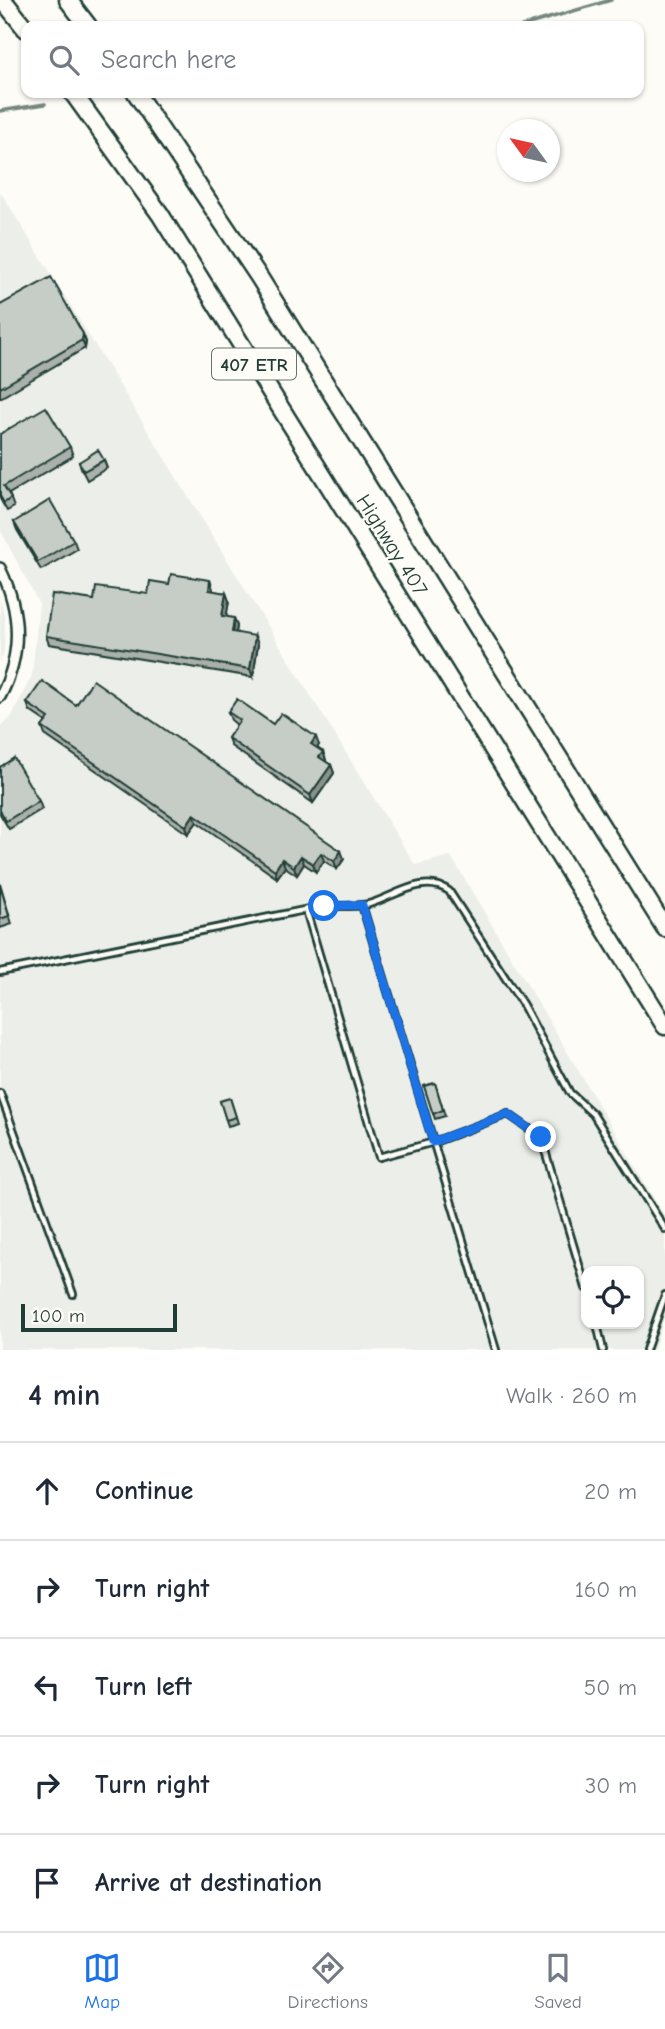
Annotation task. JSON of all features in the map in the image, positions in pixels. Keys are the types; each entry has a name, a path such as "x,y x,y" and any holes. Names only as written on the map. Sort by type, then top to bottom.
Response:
{"highway":[{"path":"3,0 21,23"},
{"path":"68,0 84,21"},
{"name":"Highway 407","path":"77,98 167,226 665,1026"},
{"name":"Highway 407","path":"139,98 259,277 665,928"}],"street":[{"path":"0,568 15,609 18,636 14,661 0,697"}],"lane":[{"path":"0,972 306,910 362,905 434,883 449,891 523,1005 570,1093 593,1114 665,1229"},
{"path":"362,905 496,1350"},
{"path":"306,910 379,1157 433,1142 508,1114 541,1137 581,1271"},
{"path":"0,1093 73,1294"},
{"path":"646,1350 665,1295"},
{"path":"598,1329 603,1350"}],"shaded area":[{"path":"0,191 415,865 451,856 665,1217 665,1315 654,1350 0,1350 0,726 11,718 32,675 39,604 0,529"},
{"path":"0,598 5,618 4,651 0,662"}],"building":[{"path":"51,277 83,334 82,340 0,388 0,305"},
{"path":"46,407 70,447 4,486 11,498 4,503 0,496 0,434"},
{"path":"98,450 104,460 84,471 79,462"},
{"path":"50,500 74,541 38,562 14,522"},
{"path":"171,574 210,580 209,590 226,593 222,616 234,618 232,632 255,636 250,669 46,636 52,594 94,600 96,587 148,594 150,581 169,584"},
{"path":"93,680 341,851 334,861 321,853 313,864 301,856 294,867 282,859 275,870 194,814 186,826 42,727 49,718 27,703 42,681 76,705"},
{"path":"237,699 273,724 281,713 316,737 311,744 323,752 319,757 331,765 310,795 228,738 240,720 228,712"},
{"path":"14,758 39,801 6,821 0,810 0,767"},
{"path":"0,885 9,916 0,919"},
{"path":"435,1083 443,1110 433,1114 424,1086"},
{"path":"230,1098 236,1117 226,1120 220,1101"}],"waterway":[{"path":"539,21 611,0"},
{"path":"0,111 45,104"}],"route":[{"path":"324,906 362,905 433,1142 508,1114 541,1137"}]}
